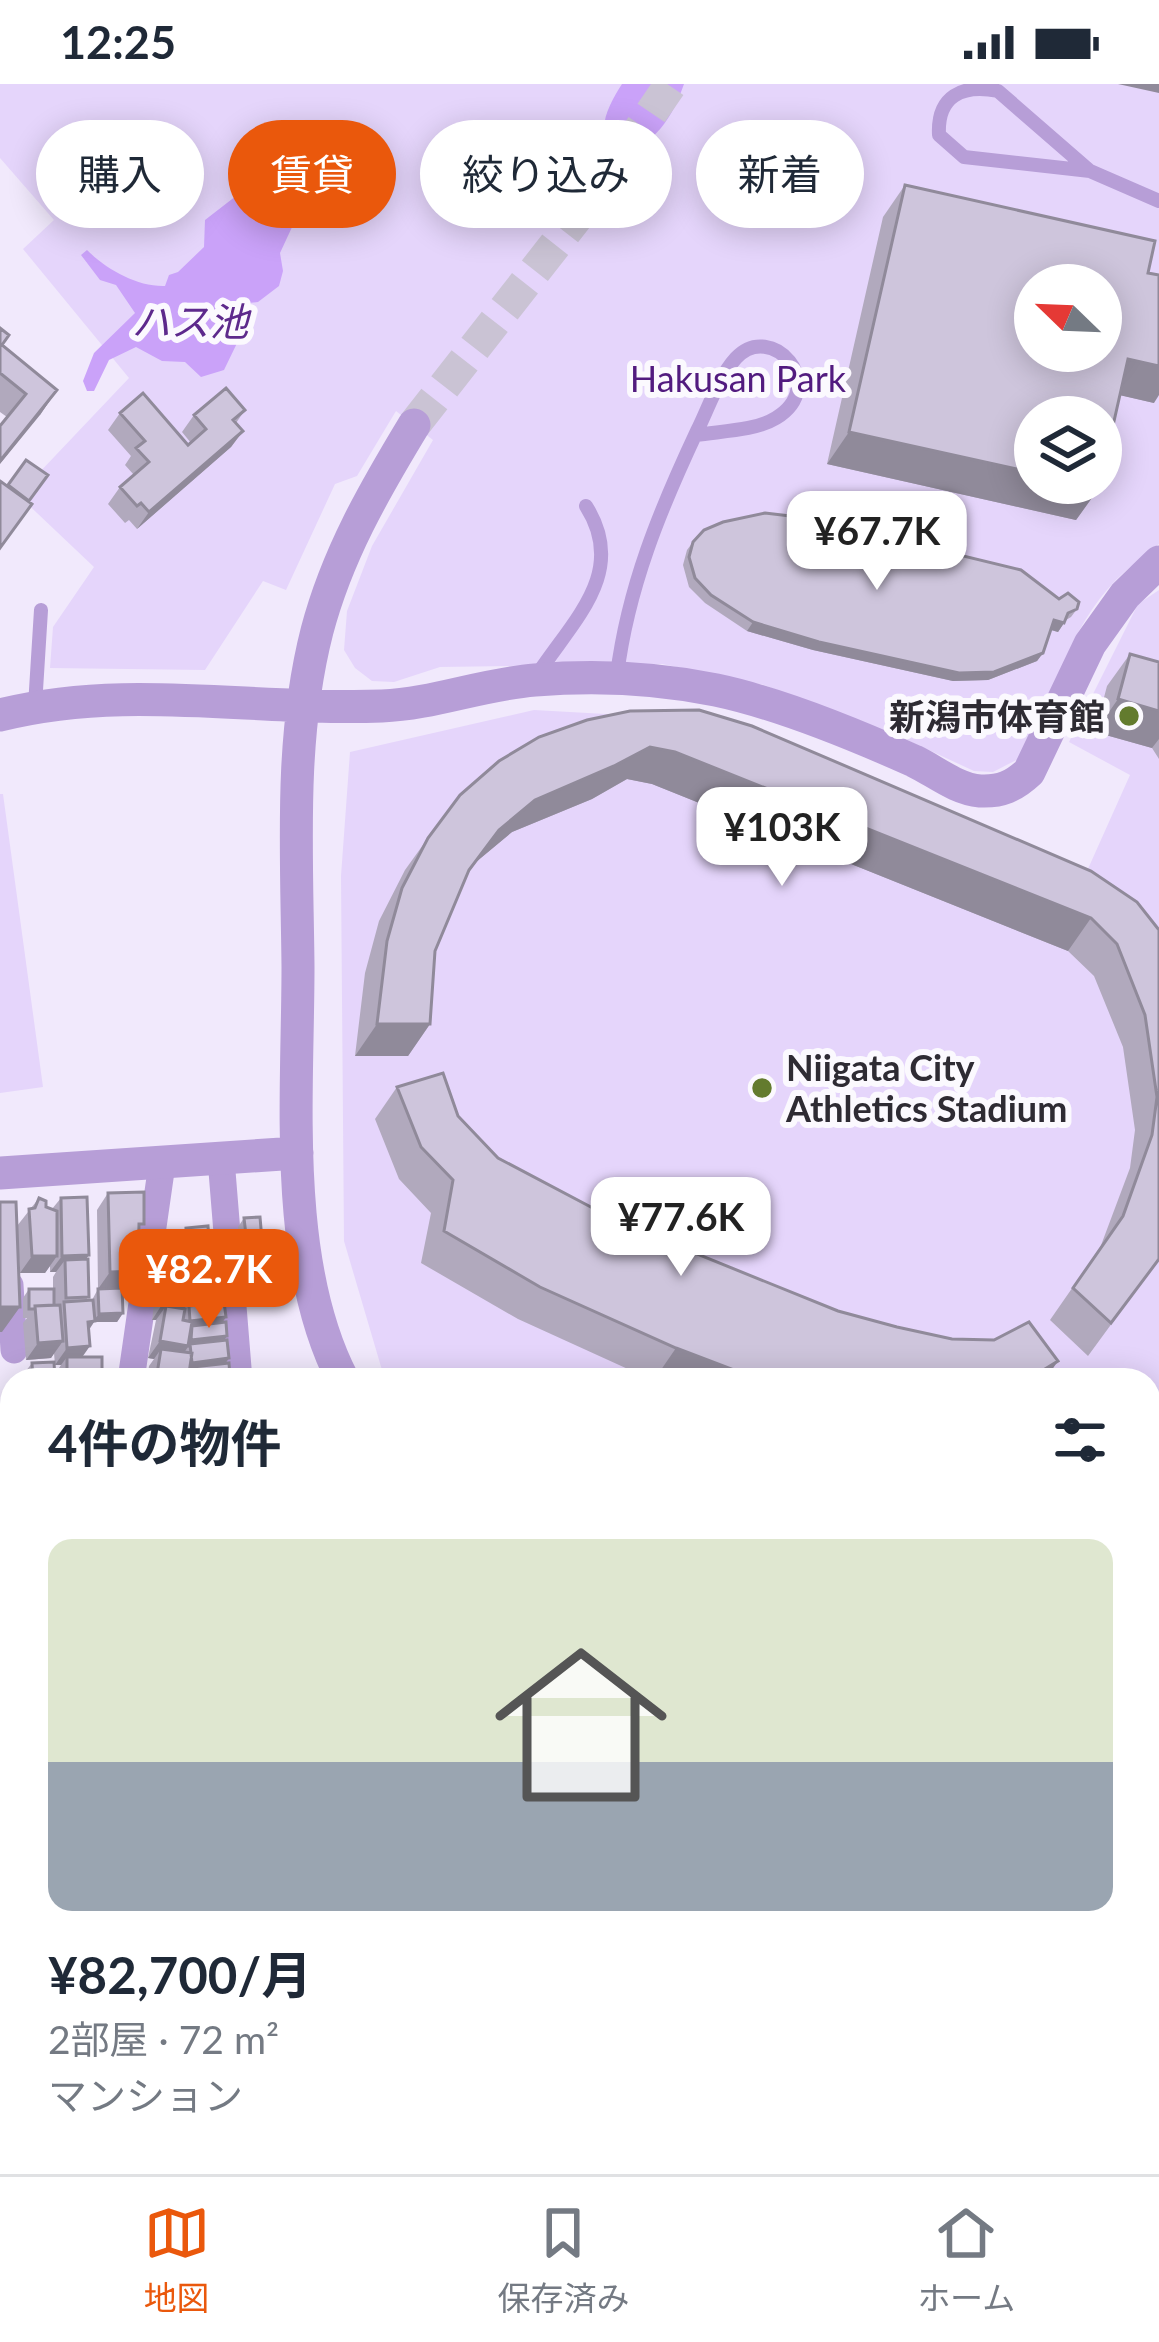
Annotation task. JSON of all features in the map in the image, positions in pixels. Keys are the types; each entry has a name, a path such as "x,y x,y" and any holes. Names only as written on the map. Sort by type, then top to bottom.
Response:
{"street":[{"path":"339,1368 313,1306 297,1153 296,775 317,633 337,567 361,512 414,425"},
{"path":"0,715 35,706 154,697 388,706 534,680 659,679 744,696 914,762 975,791 1005,789 1017,783 1037,758 1105,620 1159,562"},
{"path":"3,1180 297,1153"},
{"path":"221,1159 237,1368"},
{"path":"133,1368 162,1164"},
{"path":"9,1261 14,1349"}],"lane":[{"path":"1090,170 964,157 939,136 938,119 944,104 968,86 980,84 998,92 1090,170 1159,201"},
{"path":"616,679 649,538 696,435 725,372 742,352 769,348 793,364 799,375 798,389 773,420 696,435"},
{"path":"534,680 602,570 603,539 586,506"},
{"path":"35,706 41,610"}],"green space":[{"name":"Hakusan Park","path":"0,84 1159,84 1159,544 1116,580 1086,619 1028,754 993,772 974,771 764,685 662,664 440,667 394,682 372,681 355,668 344,650 347,611 372,546 433,440 396,411 357,476 335,484 286,590 263,581 205,670 50,668 53,627 94,567 18,495 129,378 23,249 45,228 204,228 204,120 36,120 36,199 0,158"},
{"name":"Niigata City Athletics Stadium","path":"1159,590 1159,1368 381,1368 344,1241 341,876 350,752 534,710 677,718 1083,880 1130,775 1069,742 1138,604"},
{"path":"0,794 43,1087 0,1093"}],"water":[{"path":"622,84 684,84 666,120 606,120"},
{"name":"ハス池","path":"228,202 228,228 292,228 280,253 279,286 234,317 239,339 224,370 201,377 185,362 162,361 136,347 109,360 94,391 87,391 83,381 94,353 135,313 116,285 100,280 81,255 87,250 123,276 165,286 169,275 204,247 205,220"}],"building":[{"path":"905,185 1155,241 1148,273 1159,275 1159,366 1128,359 1120,396 1014,396 1014,468 849,432"},
{"path":"0,328 9,335 2,345 57,390 0,461 0,426 26,394 0,373"},
{"path":"226,388 245,410 233,420 243,431 149,512 141,503 137,506 120,487 149,462 136,448 145,441 120,413 143,393 188,445 206,429 194,415"},
{"path":"26,460 48,475 29,501 8,485"},
{"path":"0,481 32,504 0,548"},
{"path":"765,513 807,518 1021,570 1059,599 1068,593 1079,602 1077,609 1068,613 1064,623 1054,620 1043,653 994,672 959,673 753,622 711,595 695,578 689,557 693,542 704,530"},
{"path":"1130,654 1159,662 1159,711 1118,699"},
{"path":"699,710 752,726 1091,871 1137,902 1159,930 1159,1259 1111,1323 1073,1288 1123,1216 1152,1135 1157,1097 1145,1015 1117,944 1091,918 675,752 650,747 535,800 499,830 469,870 435,951 430,1024 377,1024 387,941 402,888 428,838 460,795 499,761 539,737 630,711"},
{"path":"443,1073 458,1116 498,1158 623,1224 838,1311 897,1327 952,1339 994,1340 1029,1322 1058,1361 1047,1368 728,1368 676,1348 540,1287 444,1231 453,1180 421,1147 397,1087"},
{"path":"144,1192 138,1271 110,1272 108,1193"},
{"path":"87,1197 89,1255 62,1256 61,1198"},
{"path":"39,1198 57,1211 57,1256 32,1256 29,1209 35,1208"},
{"path":"0,1202 16,1202 20,1307 0,1307"},
{"path":"260,1217 263,1252 248,1253 244,1218"},
{"path":"208,1226 209,1241 187,1243 186,1228"},
{"path":"220,1244 221,1261 195,1264 185,1260 185,1247"},
{"path":"88,1259 89,1297 66,1298 65,1260"},
{"path":"262,1259 264,1275 251,1276 249,1260"},
{"path":"169,1265 190,1268 184,1306 163,1303"},
{"path":"221,1265 222,1280 187,1283 190,1268"},
{"path":"223,1284 225,1300 191,1302 190,1286"},
{"path":"122,1288 123,1313 99,1314 98,1289"},
{"path":"29,1289 54,1289 54,1305 29,1309"},
{"path":"93,1300 90,1346 67,1348 64,1302"},
{"path":"224,1302 226,1317 190,1321 189,1306"},
{"path":"60,1305 63,1341 38,1343 35,1306"},
{"path":"166,1306 185,1309 183,1320 192,1322 188,1346 160,1341"},
{"path":"226,1322 227,1336 191,1340 192,1326"},
{"path":"227,1340 229,1358 192,1363 190,1344"},
{"path":"161,1349 192,1353 190,1368 158,1368"},
{"path":"67,1357 102,1357 102,1368 67,1368"},
{"path":"54,1362 54,1368 32,1368 32,1363"},
{"path":"229,1363 229,1368 193,1368"}],"tunnel":[{"path":"414,425 602,185 671,84"}],"place":[{"name":"新潟市体育館","path":"1129,716"},
{"name":"Niigata City Athletics Stadium","path":"762,1088"}]}
